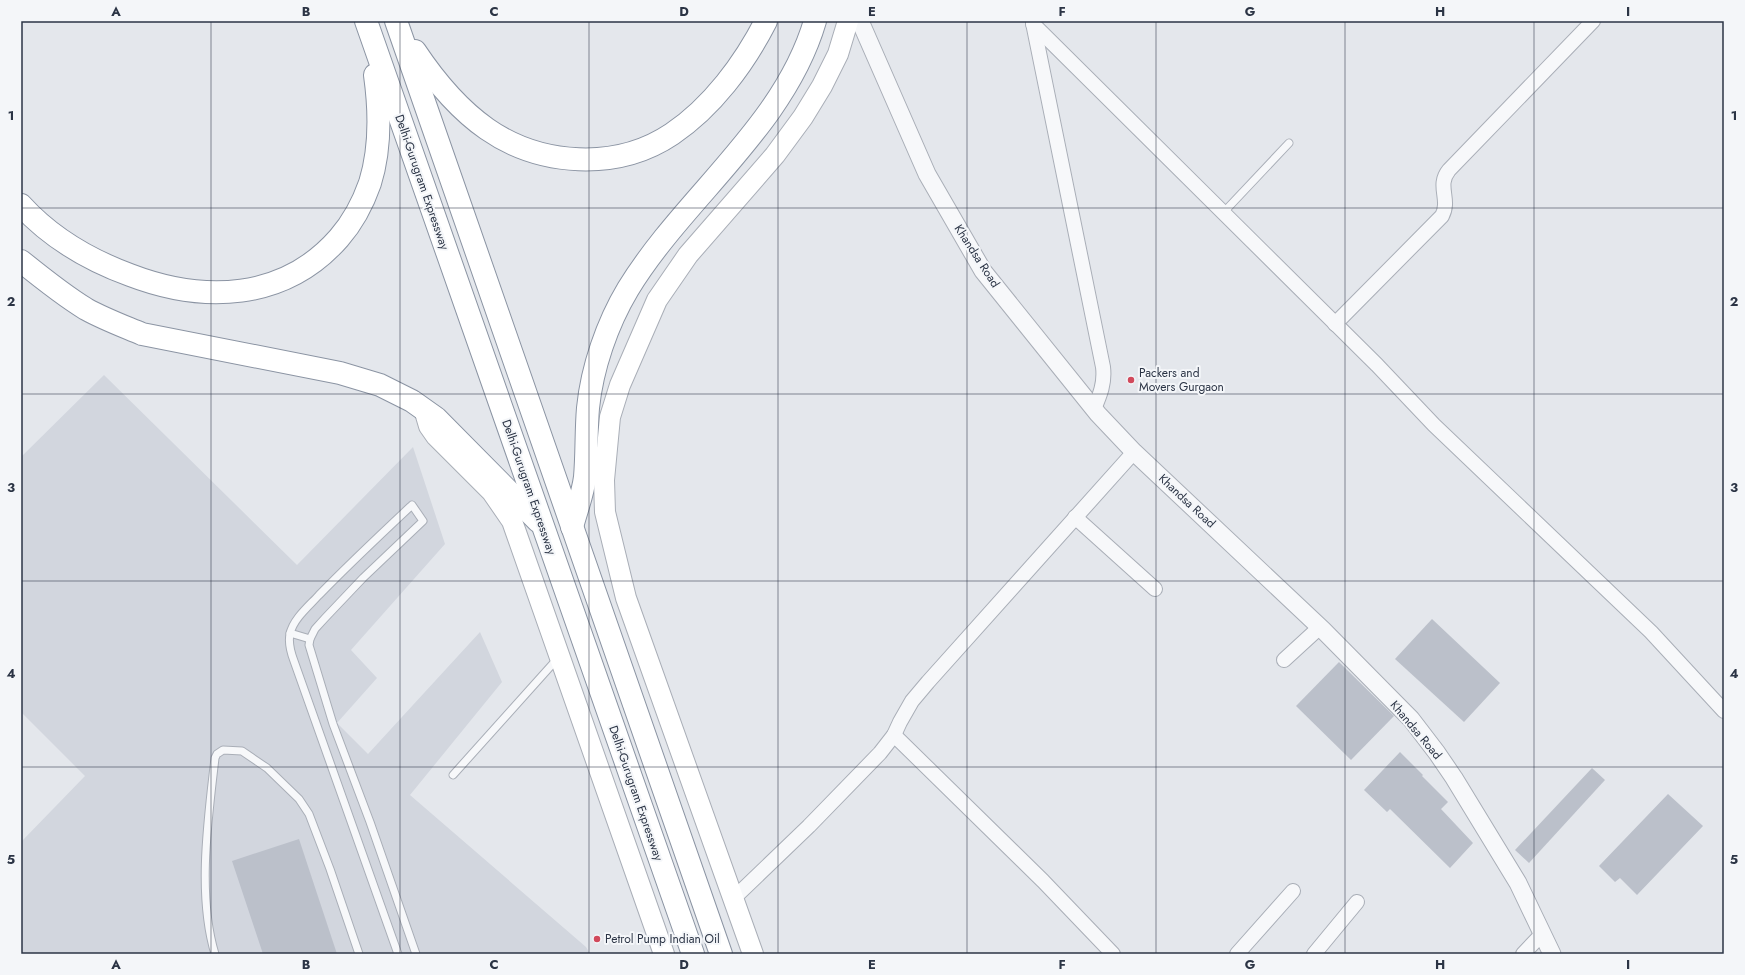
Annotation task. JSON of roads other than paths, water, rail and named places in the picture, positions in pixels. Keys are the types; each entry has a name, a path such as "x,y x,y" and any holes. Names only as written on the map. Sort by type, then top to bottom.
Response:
{"highway":[{"path":"397,23 432,76 457,104 486,128 507,141 526,149 544,155 582,160 619,156 635,152 655,144 688,122 707,105 731,76 750,50 766,21"},
{"path":"572,527 585,478 589,401 596,368 611,323 628,289 651,256 771,108 795,71 815,21"},
{"path":"397,23 721,954"},
{"path":"21,205 47,230 64,242 92,258 141,279 165,286 190,291 217,293 256,289 279,282 303,270 318,259 332,245 358,212 370,183 376,157 379,128 379,104 368,28"},
{"name":"Delhi-Gurugram Expressway","path":"368,28 693,954"},
{"path":"21,261 51,285 86,309 113,323 142,334 340,373 380,385 412,401 436,418 454,435 543,526"}],"main road":[{"path":"752,954 626,598 605,512 604,480 610,417 620,385 657,300 688,255 775,155 803,117 822,86 838,54 848,21"},
{"path":"424,409 429,426 436,436 492,492 512,521 664,954"}],"street":[{"name":"Khandsa Road","path":"860,21 927,174 983,271 1094,409 1134,452 1320,627 1411,719 1437,753 1518,884 1552,954"},
{"path":"1335,324 1442,216 1446,206 1442,182 1449,170 1594,21"},
{"path":"1033,22 1103,367 1104,374 1102,389 1094,409"},
{"path":"1033,22 1472,463 1646,627 1724,710"},
{"path":"733,899 880,753 894,735 912,701 1134,452"},
{"path":"1075,517 1155,590"},
{"path":"1284,660 1320,627"},
{"path":"894,735 1043,881 1113,954"},
{"path":"1237,954 1293,891"},
{"path":"1314,954 1357,902"},
{"path":"1523,954 1543,933"}],"lane":[{"path":"1223,213 1289,143"},
{"path":"398,954 290,650 290,633 296,622 352,561 412,505 423,521 363,578 315,629 310,639 309,646 333,724 370,822 416,954"},
{"path":"290,633 310,639"},
{"path":"453,775 560,656"},
{"path":"215,954 209,923 206,892 206,841 215,758 217,754 223,750 233,749 242,751 267,768 299,799 309,814 330,868 359,954"}],"place":[{"name":"Packers and Movers Gurgaon","path":"1131,380"},
{"name":"Petrol Pump Indian Oil","path":"597,939"}]}
